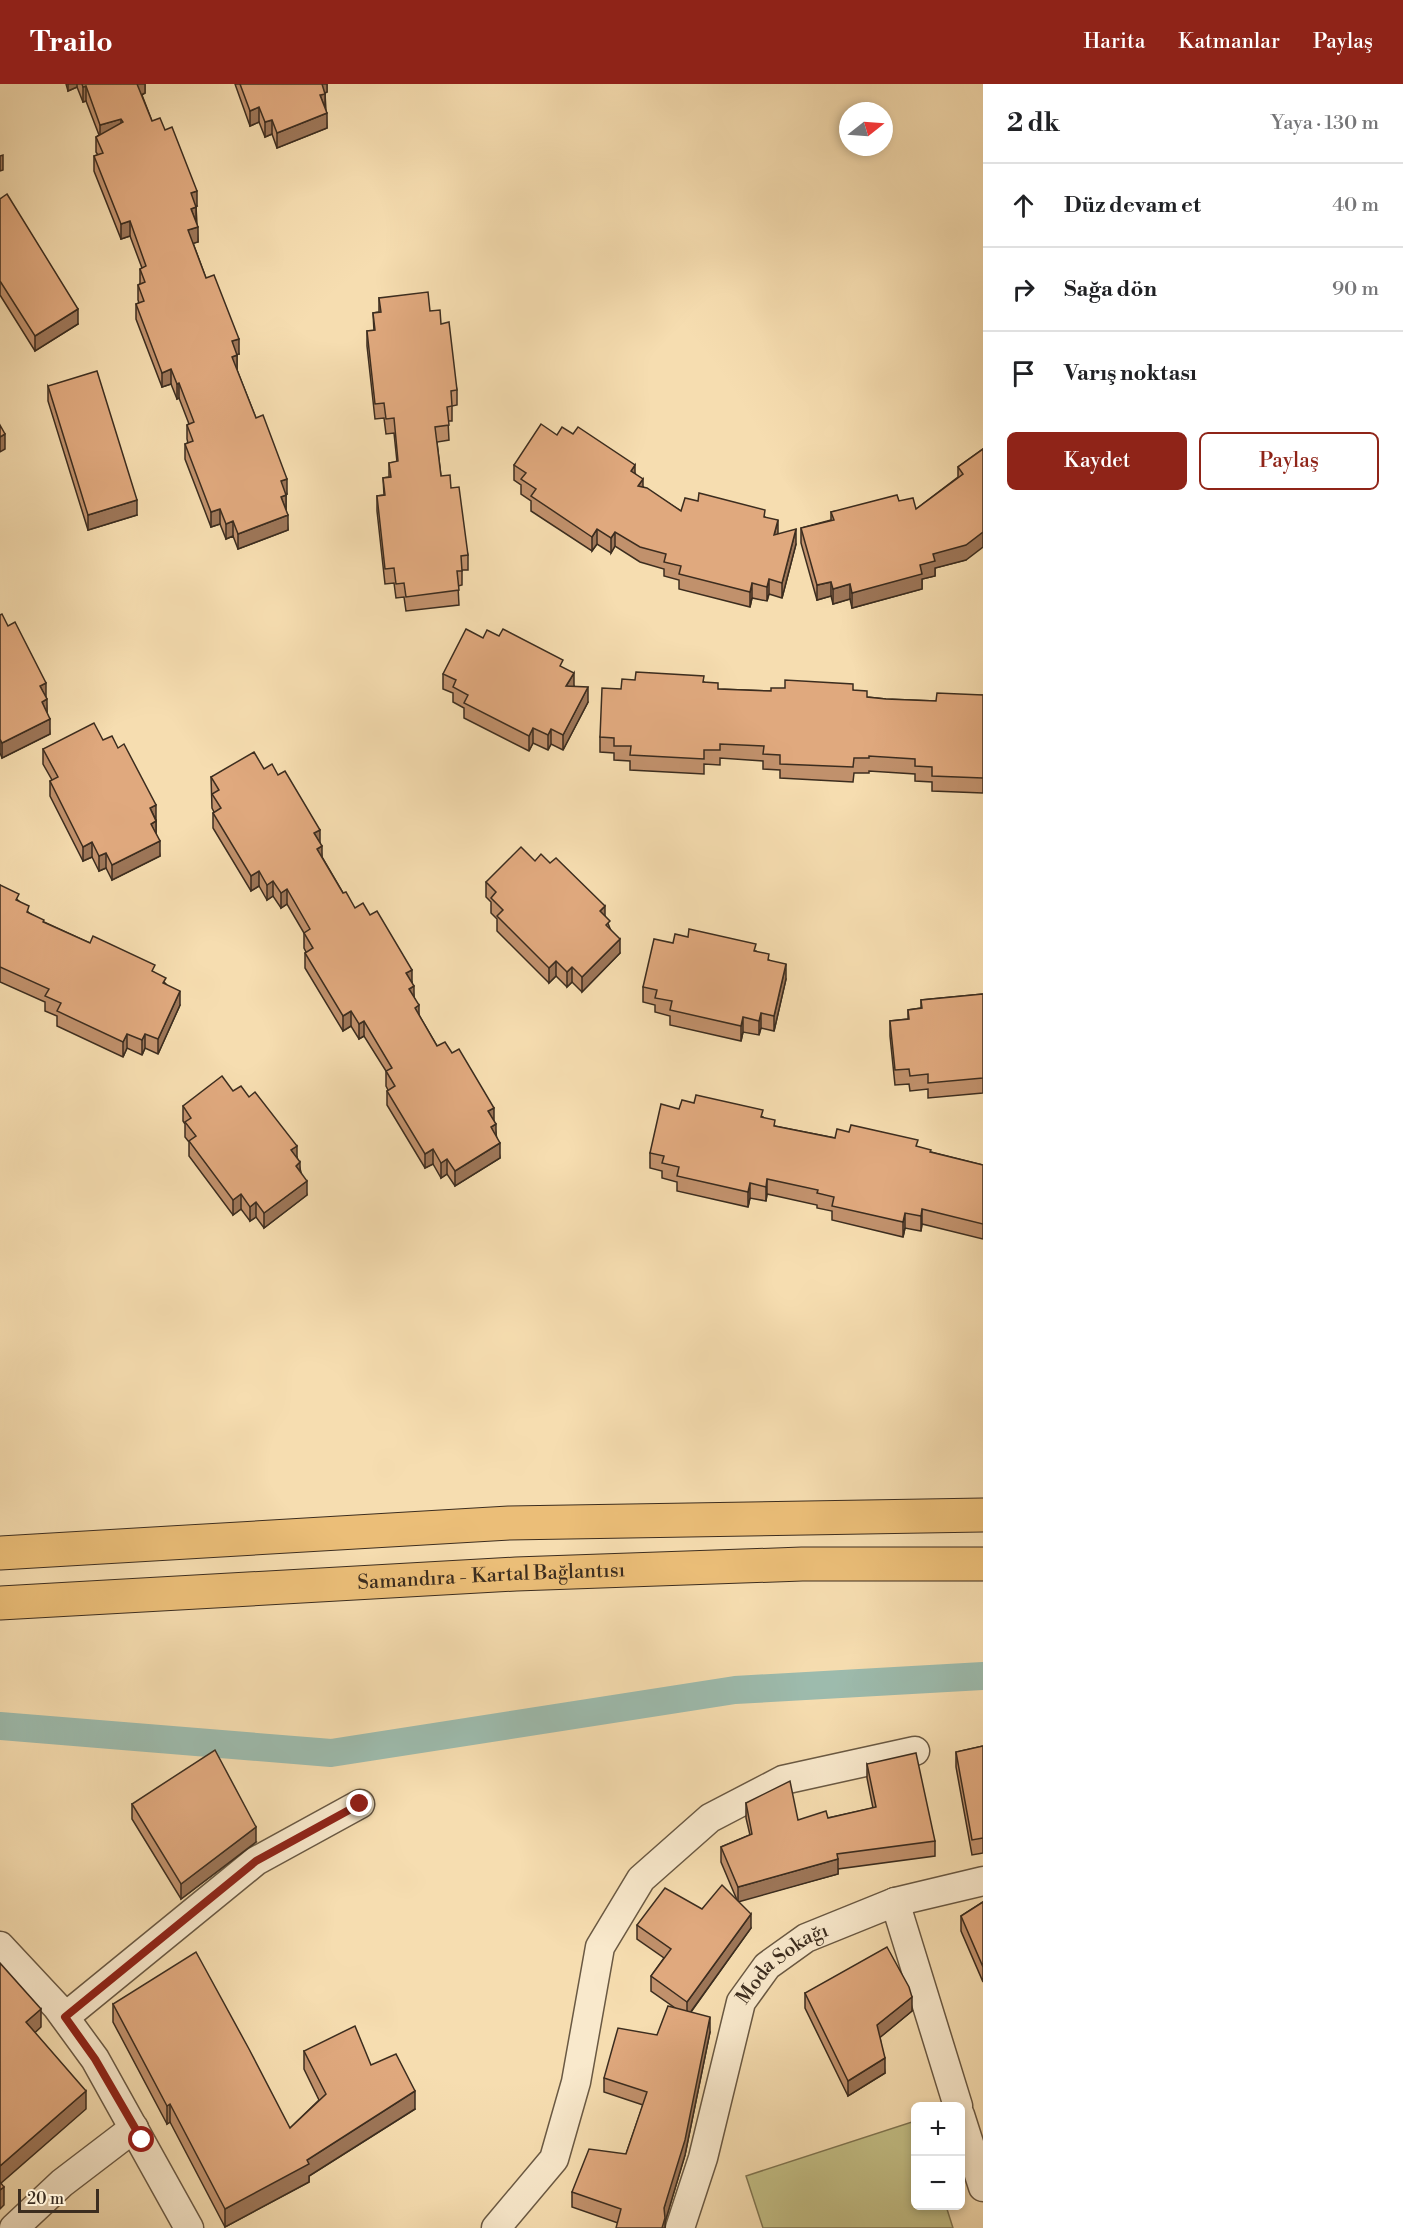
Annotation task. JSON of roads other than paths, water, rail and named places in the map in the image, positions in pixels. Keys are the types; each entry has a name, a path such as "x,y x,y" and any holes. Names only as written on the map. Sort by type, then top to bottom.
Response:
{"highway":[{"path":"0,1553 509,1523 983,1515"},
{"name":"Samandıra - Kartal Bağlantısı","path":"0,1603 516,1574 802,1564 983,1564"}],"street":[{"path":"496,2228 554,2159 576,2082 600,1947 641,1879 710,1818 783,1780 915,1751"},
{"path":"65,2017 256,1861 360,1804"},
{"name":"Moda Sokağı","path":"680,2228 703,2158 741,2002 767,1966 806,1938 894,1902 983,1881"},
{"path":"894,1902 957,2102"},
{"path":"0,1946 57,2007 95,2059 189,2228"},
{"path":"14,2228 63,2183 134,2128"},
{"path":"965,2131 983,2187"}],"waterway":[{"path":"0,1726 331,1753 735,1690 983,1676"}]}
